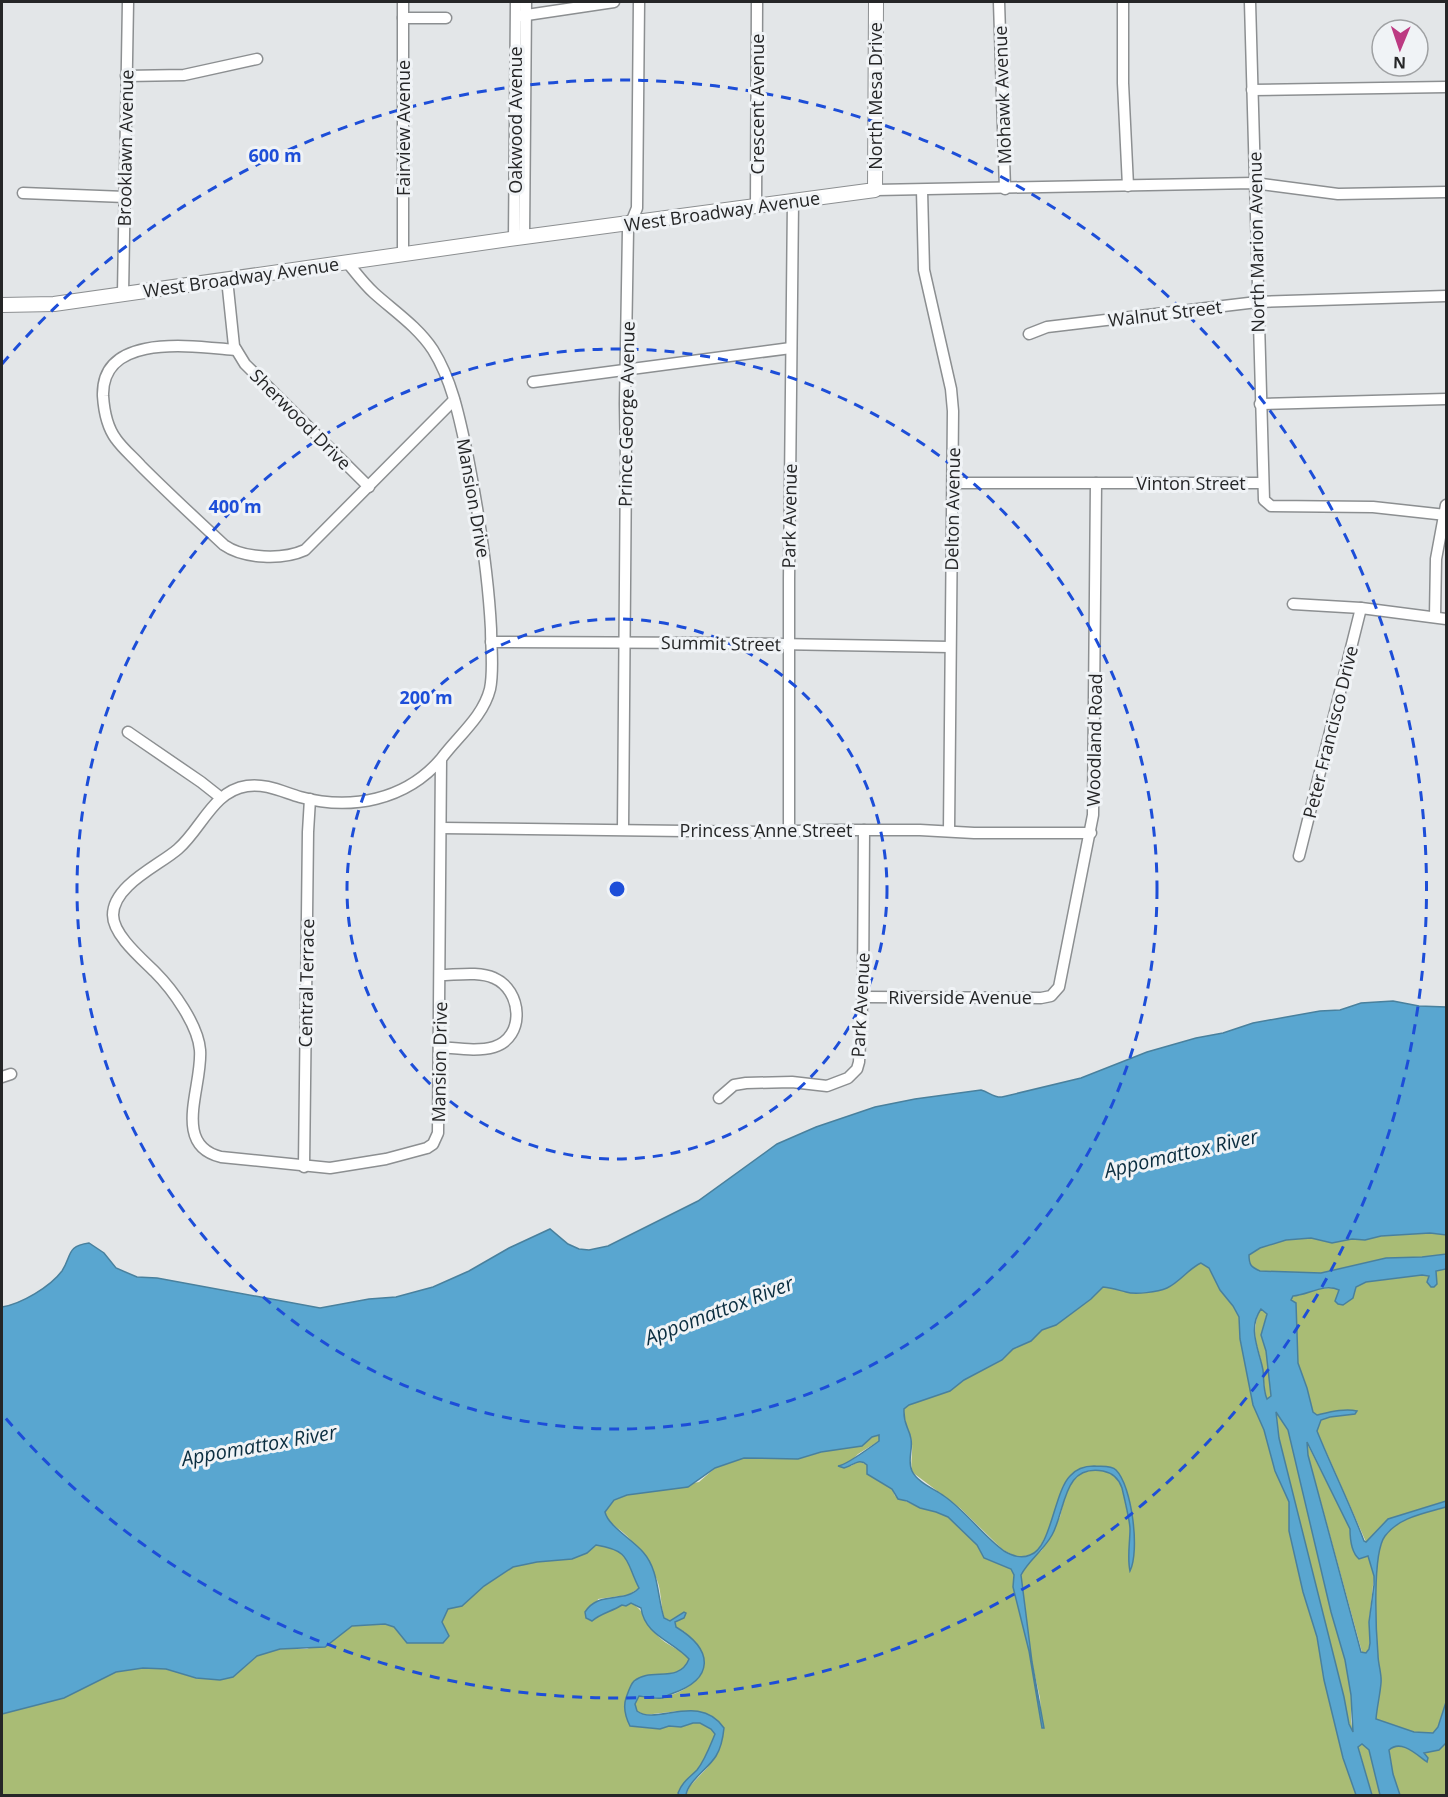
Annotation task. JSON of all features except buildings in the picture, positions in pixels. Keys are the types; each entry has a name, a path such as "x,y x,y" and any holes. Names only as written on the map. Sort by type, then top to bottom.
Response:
{"main road":[{"name":"North Mesa Drive","path":"875,190 876,2"},
{"name":"West Broadway Avenue","path":"2,305 54,304 875,190"}],"street":[{"name":"Brooklawn Avenue","path":"123,294 128,2"},
{"name":"Fairview Avenue","path":"403,2 403,254"},
{"name":"Oakwood Avenue","path":"516,2 521,16"},
{"name":"Oakwood Avenue","path":"519,238 521,16 526,2"},
{"path":"521,16 614,2"},
{"name":"Prince George Avenue","path":"622,830 628,230 637,208 639,2"},
{"name":"Crescent Avenue","path":"756,206 757,2"},
{"name":"Mohawk Avenue","path":"999,2 1005,189"},
{"path":"1123,2 1123,83 1128,186"},
{"name":"North Marion Avenue","path":"1250,2 1263,483"},
{"path":"403,18 446,18"},
{"path":"126,76 184,75 257,59"},
{"path":"1252,90 1446,87"},
{"name":"West Broadway Avenue","path":"875,190 1254,183 1338,194 1446,192"},
{"name":"Delton Avenue","path":"921,190 924,270 951,389 953,483 949,831"},
{"path":"22,193 125,197"},
{"name":"Park Avenue","path":"789,831 793,201"},
{"name":"Mansion Drive","path":"347,262 372,291 421,334 440,363 454,400 480,516 487,577 492,677 479,714 441,759 424,776 407,787 379,799 346,803 310,799 277,789 249,786 236,789 220,797 178,849 131,883 116,903 113,915 115,924 132,948 170,989 197,1038 200,1059 193,1131 198,1144 210,1155 304,1167 330,1168 386,1160 427,1148 433,1144 438,1133 441,759"},
{"path":"227,279 236,350 166,346 145,348 125,356 111,369 103,391 106,416 116,440 224,545 246,555 292,554 305,550 454,400"},
{"name":"Walnut Street","path":"1029,334 1047,327 1257,302 1446,296"},
{"path":"533,382 791,348"},
{"name":"Sherwood Drive","path":"236,350 245,364 369,487"},
{"path":"1260,404 1446,399"},
{"name":"Vinton Street","path":"953,483 1263,483 1264,500 1271,506 1373,507 1446,512"},
{"name":"Woodland Road","path":"1056,992 1059,987 1093,815 1096,483"},
{"path":"1293,604 1360,608 1441,618 1436,560 1446,512"},
{"name":"Peter Francisco Drive","path":"1299,856 1360,608"},
{"name":"Summit Street","path":"491,642 950,647"},
{"path":"128,732 220,797"},
{"name":"Central Terrace","path":"304,1167 310,799"},
{"name":"Princess Anne Street","path":"441,828 1091,833"},
{"name":"Park Avenue","path":"719,1098 734,1085 746,1083 792,1082 827,1086 848,1078 857,1069 863,997 864,830"},
{"path":"439,1047 494,1047 507,1039 517,1016 510,992 496,979 487,976 440,975"},
{"name":"Riverside Avenue","path":"863,997 1041,998 1056,992"}],"green space":[{"path":"1430,1233 1446,1235 1446,1254 1386,1258 1321,1273 1260,1271 1249,1261 1249,1255 1260,1248 1286,1240 1311,1238 1332,1243 1381,1236"},
{"path":"1201,1263 1209,1268 1220,1290 1239,1317 1240,1339 1253,1405 1264,1430 1275,1471 1289,1502 1289,1531 1303,1592 1317,1637 1324,1680 1343,1758 1356,1795 686,1795 690,1786 708,1767 724,1728 679,1711 644,1715 637,1711 635,1704 639,1696 659,1697 676,1694 690,1685 703,1670 685,1632 676,1627 675,1622 664,1618 658,1584 644,1557 630,1539 611,1523 605,1512 614,1500 627,1495 699,1482 715,1468 744,1458 798,1459 879,1435 879,1441 858,1454 846,1466 859,1461 867,1465 867,1474 892,1489 895,1496 920,1508 948,1517 977,1545 984,1558 1011,1569 1014,1575 1013,1587 1029,1651 1042,1728 1040,1698 1032,1662 1021,1575 1028,1563 1042,1550 1060,1517 1066,1492 1073,1479 1082,1472 1096,1470 1115,1475 1122,1488 1130,1525 1129,1564 1132,1516 1131,1505 1123,1483 1116,1470 1089,1466 1063,1486 1048,1532 1039,1548 1032,1555 1017,1557 1003,1550 960,1508 912,1472 912,1442 905,1421 904,1409 909,1405 950,1391 964,1380 1002,1360 1013,1349 1031,1341 1042,1330 1056,1325 1103,1287 1130,1293 1153,1292 1172,1285"},
{"path":"1446,1269 1446,1501 1388,1519 1366,1542 1317,1431 1321,1420 1355,1414 1353,1410 1317,1415 1313,1412 1298,1363 1296,1303 1291,1300 1293,1296 1301,1295 1312,1289 1335,1288 1339,1290 1356,1287 1366,1282 1422,1275 1429,1276 1437,1284 1436,1271"},
{"path":"1261,1309 1267,1313 1261,1335 1266,1351 1271,1396 1267,1399 1255,1336 1256,1321"},
{"path":"1276,1412 1288,1430 1331,1612 1345,1660 1351,1695 1353,1732 1349,1724 1279,1438"},
{"path":"1306,1441 1350,1529 1350,1538 1368,1556 1374,1576 1369,1622 1370,1643 1366,1653 1362,1652"},
{"path":"1446,1507 1446,1702 1438,1727 1433,1733 1414,1732 1376,1719 1381,1680 1376,1612 1378,1559 1385,1536 1398,1524"},
{"path":"594,1545 606,1546 621,1553 639,1588 628,1595 598,1599 592,1621 610,1610 631,1603 640,1610 658,1636 689,1659 682,1670 634,1681 630,1726 660,1729 700,1723 715,1734 702,1762 682,1785 678,1792 679,1795 2,1796 2,1714 64,1698 116,1672 143,1668 166,1669 196,1678 220,1680 233,1677 257,1656 280,1649 307,1649 352,1626 385,1624 394,1627 407,1643 414,1642 442,1622 448,1609 462,1605 484,1586 513,1567 572,1559"},
{"path":"1446,1743 1446,1795 1400,1795 1393,1774 1389,1750 1398,1746 1403,1747 1427,1761 1423,1753 1439,1750"},
{"path":"1362,1744 1369,1750 1380,1795 1372,1795 1358,1746"}],"water":[{"name":"Appomattox River","path":"1393,1001 1419,1006 1446,1007 1446,1235 1430,1233 1381,1236 1332,1243 1311,1238 1286,1240 1260,1248 1249,1255 1249,1258 1251,1265 1260,1271 1321,1273 1386,1258 1446,1254 1446,1269 1436,1271 1437,1284 1434,1287 1427,1282 1429,1276 1422,1275 1366,1282 1356,1287 1353,1298 1343,1305 1335,1301 1339,1290 1333,1288 1293,1296 1291,1300 1296,1303 1298,1363 1313,1412 1317,1415 1342,1410 1357,1411 1355,1414 1321,1420 1317,1431 1364,1541 1366,1542 1388,1519 1446,1501 1446,1507 1398,1524 1385,1536 1378,1559 1376,1612 1381,1680 1376,1719 1414,1732 1433,1733 1438,1727 1446,1702 1446,1743 1439,1750 1424,1753 1428,1758 1427,1762 1403,1747 1398,1746 1389,1750 1393,1774 1400,1795 1380,1795 1369,1750 1362,1744 1358,1747 1372,1795 1356,1795 1343,1758 1324,1680 1317,1637 1303,1592 1289,1531 1289,1502 1275,1471 1264,1430 1253,1405 1240,1339 1239,1317 1220,1290 1209,1268 1201,1263 1172,1285 1158,1291 1130,1293 1103,1287 1056,1325 1042,1330 1031,1341 1013,1349 1002,1360 964,1380 950,1391 909,1405 904,1409 904,1419 911,1439 910,1459 914,1475 952,1502 996,1545 1014,1556 1027,1556 1037,1551 1048,1532 1060,1494 1075,1471 1094,1466 1109,1467 1114,1468 1122,1478 1133,1519 1134,1549 1130,1571 1130,1525 1121,1485 1110,1473 1090,1471 1080,1475 1067,1491 1052,1535 1021,1575 1032,1662 1044,1728 1042,1728 1029,1651 1013,1587 1014,1575 1011,1569 984,1558 977,1545 948,1517 898,1499 892,1489 867,1474 867,1465 864,1463 859,1462 844,1468 838,1466 879,1441 879,1435 872,1437 862,1446 821,1452 798,1459 744,1458 715,1468 688,1487 627,1495 614,1500 605,1512 621,1533 639,1547 648,1559 655,1575 664,1618 670,1621 686,1613 684,1618 675,1622 676,1627 689,1636 703,1654 702,1672 696,1680 685,1688 662,1698 639,1696 635,1704 637,1711 645,1715 703,1712 714,1718 724,1728 722,1743 716,1756 690,1785 686,1795 678,1793 700,1766 715,1734 700,1723 660,1729 630,1726 625,1705 629,1689 634,1681 648,1675 679,1671 689,1659 654,1632 648,1625 641,1608 631,1603 626,1606 622,1605 592,1621 586,1618 585,1612 597,1601 633,1593 639,1588 622,1554 608,1547 596,1545 587,1553 572,1559 513,1567 484,1586 462,1606 448,1609 442,1622 449,1636 443,1643 407,1643 394,1627 385,1624 352,1626 325,1647 280,1649 257,1656 233,1677 220,1680 196,1678 166,1669 143,1668 116,1672 64,1698 2,1714 2,1307 26,1299 43,1289 62,1271 76,1247 89,1243 104,1253 116,1268 137,1277 157,1278 320,1308 369,1299 396,1297 433,1287 550,1229 568,1244 579,1249 589,1250 608,1246 698,1201 777,1144 816,1127 875,1107 981,1090 996,1097 1002,1097 1081,1078 1147,1052 1253,1023 1320,1011 1340,1010 1361,1003","holes":["1261,1309 1267,1314 1261,1335 1266,1351 1271,1396 1267,1399 1254,1332","1276,1412 1288,1430 1331,1612 1345,1660 1351,1695 1353,1732 1349,1724 1279,1438","1307,1442 1350,1529 1354,1553 1359,1559 1368,1556 1374,1576 1369,1622 1370,1643 1366,1653 1361,1652 1308,1455"]}]}
